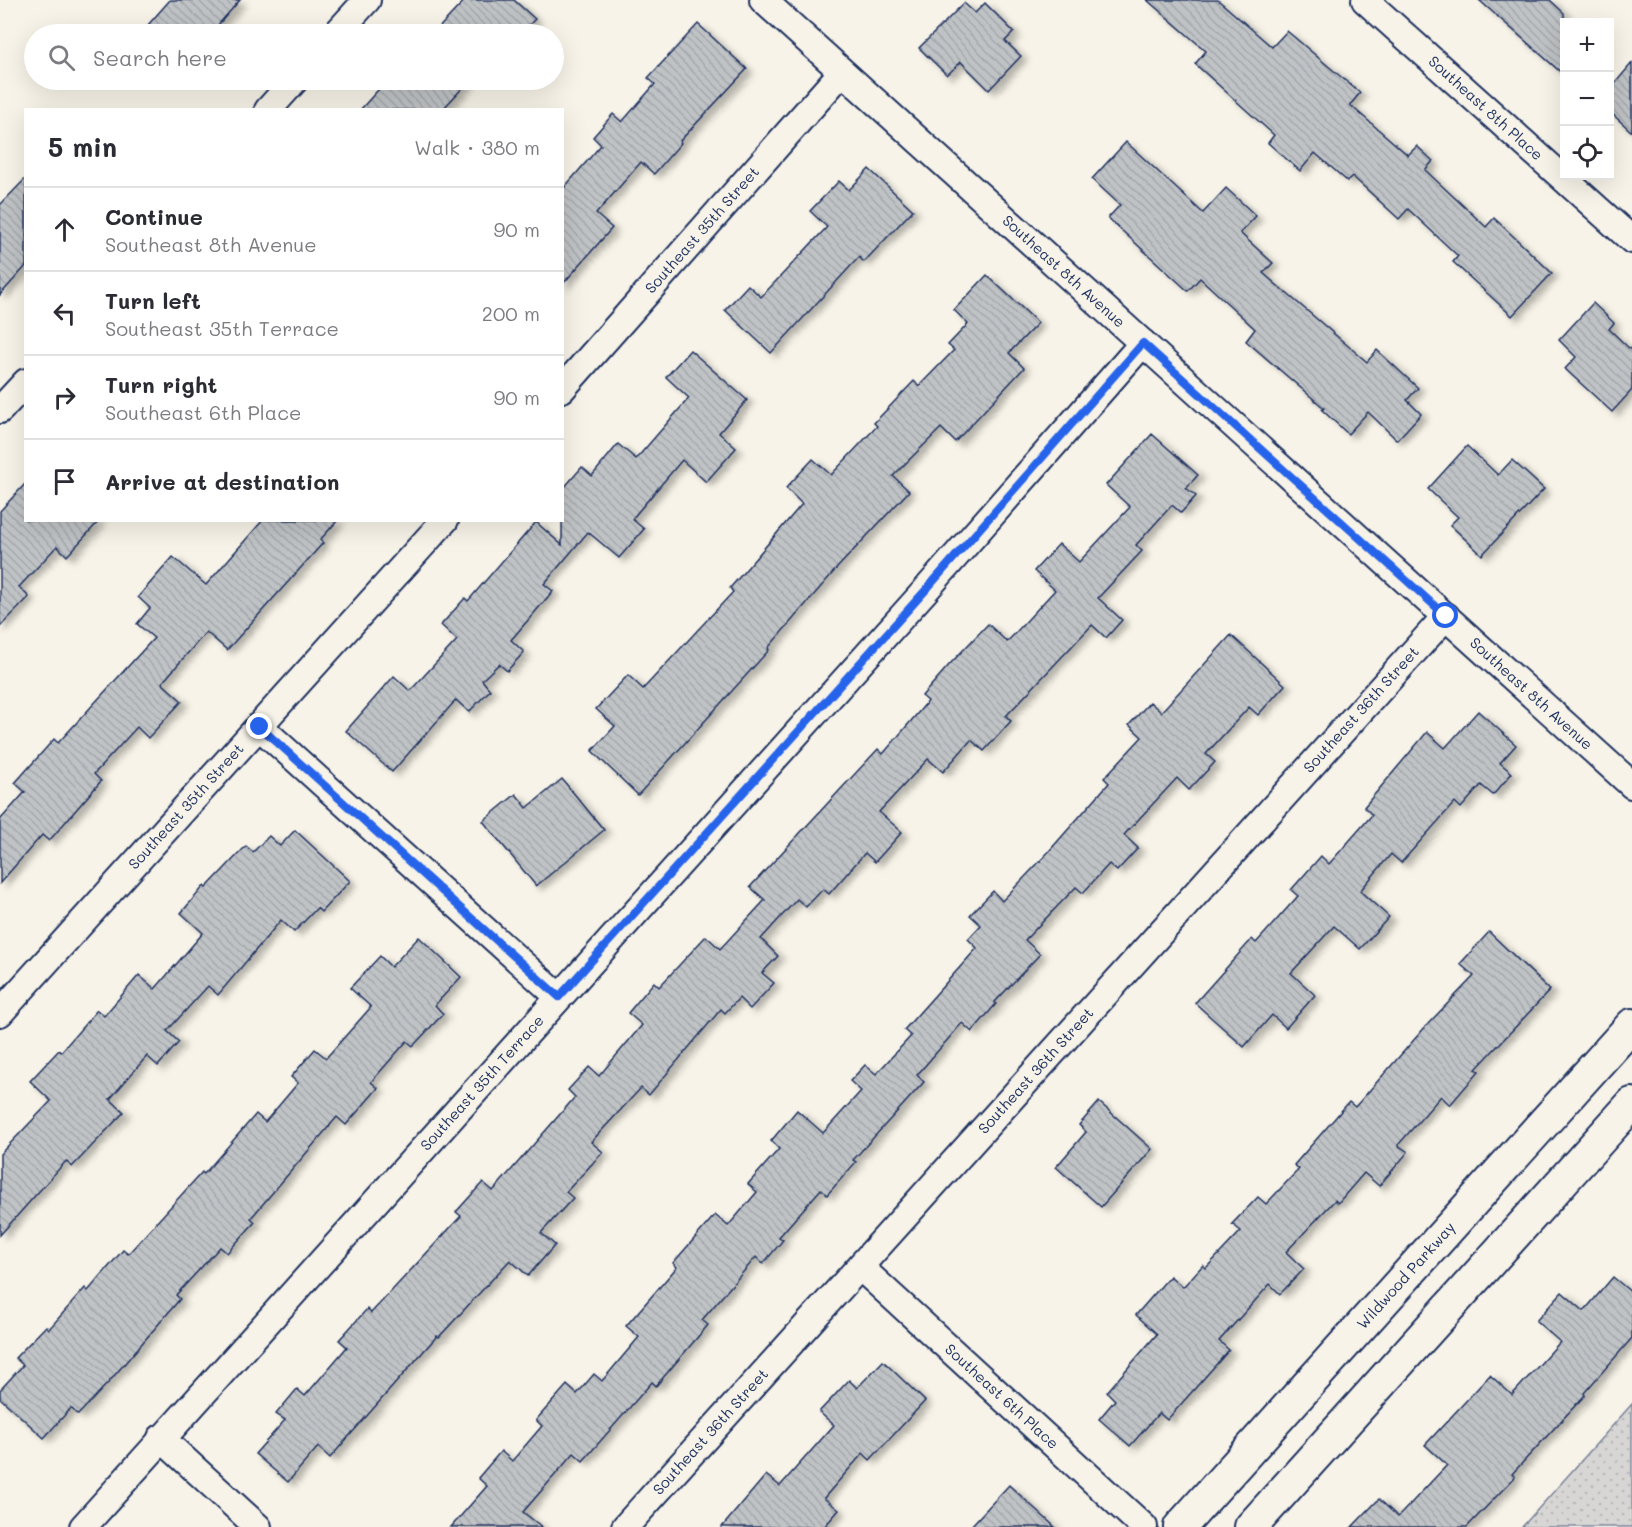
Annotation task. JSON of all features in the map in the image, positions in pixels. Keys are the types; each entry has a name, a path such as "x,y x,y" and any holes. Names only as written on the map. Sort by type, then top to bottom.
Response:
{"street":[{"path":"345,24 367,0"},
{"name":"Southeast 8th Avenue","path":"763,0 1632,785"},
{"name":"Southeast 8th Place","path":"1365,0 1632,240"},
{"name":"Southeast 35th Street","path":"564,387 842,72"},
{"path":"270,108 286,90"},
{"name":"Southeast 35th Terrace","path":"83,1527 924,592 1143,343"},
{"path":"1,406 24,384"},
{"name":"Southeast 35th Street","path":"0,1012 260,727 442,522"},
{"name":"Southeast 36th Street","path":"625,1527 1446,616"},
{"path":"260,727 559,997"},
{"name":"Wildwood Parkway","path":"1180,1527 1632,1025"},
{"path":"1251,1527 1632,1104"},
{"name":"Southeast 6th Place","path":"860,1267 1144,1527"},
{"path":"161,1438 258,1527"}],"shaded area":[{"path":"1632,1404 1632,1527 1522,1527"}],"building":[{"path":"170,0 240,0 219,24 149,24"},
{"path":"465,0 514,0 535,19 530,24 442,24"},
{"path":"1147,0 1218,0 1272,47 1287,31 1360,93 1350,105 1408,155 1417,146 1433,161 1425,170 1486,227 1494,218 1552,273 1512,316 1453,262 1458,256 1408,209 1399,219 1352,176 1347,181 1315,153 1300,171 1268,143 1274,135 1195,64 1206,51"},
{"path":"1479,0 1550,0 1564,13 1564,18 1560,18 1560,71"},
{"path":"964,3 975,13 985,3 1014,32 1005,41 1021,56 989,90 961,62 947,75 919,48"},
{"path":"698,24 747,69 680,141 681,143 654,174 641,162 596,214 612,228 564,283 564,188 601,145 593,137 613,114 622,122 655,84 648,78"},
{"path":"1632,63 1632,132 1614,116 1614,84"},
{"path":"378,90 461,90 444,108 362,108"},
{"path":"1126,142 1203,213 1226,188 1256,216 1240,233 1273,263 1263,273 1367,362 1377,350 1418,388 1407,400 1421,414 1397,440 1368,412 1348,434 1322,410 1324,408 1246,341 1255,329 1200,278 1188,291 1108,218 1120,205 1092,179"},
{"path":"869,169 913,210 864,262 859,257 771,353 725,310 748,285 761,297 827,227 810,211 839,181 849,190"},
{"path":"24,180 24,268 0,295 0,205"},
{"path":"987,275 1038,323 1009,353 1024,368 955,442 941,428 893,476 909,491 837,568 768,648 769,650 638,795 592,751 615,726 596,709 628,675 643,689 733,592 730,588 802,504 786,488 813,459 831,475 877,426 874,423 914,381 919,386 954,350 948,345 968,324 954,310"},
{"path":"1593,303 1614,323 1609,329 1632,351 1632,390 1612,412 1565,369 1576,357 1559,340"},
{"path":"690,350 747,400 719,433 736,448 706,482 682,460 632,519 644,529 619,558 588,532 544,584 553,591 511,640 524,652 507,671 499,664 482,680 490,690 469,712 456,700 392,772 346,731 394,676 410,691 457,640 441,625 465,598 468,601 536,522 562,545 564,488 582,467 592,476 618,444 636,459 689,398 666,377"},
{"path":"1152,434 1198,475 1186,488 1196,496 1181,513 1172,505 1136,545 1142,551 1098,598 1122,620 1106,638 1092,625 1006,716 1011,721 984,751 971,740 943,772 928,759 879,812 902,832 875,862 865,853 829,894 823,889 806,907 797,899 761,939 778,956 762,973 774,983 750,1009 739,998 725,1013 721,1009 649,1095 641,1088 591,1142 603,1152 566,1192 573,1198 541,1233 555,1245 528,1276 510,1260 439,1337 437,1336 330,1458 318,1447 288,1482 255,1454 285,1420 276,1414 297,1389 305,1396 347,1347 339,1340 367,1309 371,1313 461,1216 456,1212 483,1182 493,1191 575,1097 568,1090 589,1067 599,1076 642,1025 628,1013 654,982 659,987 706,936 720,949 765,900 750,887 878,749 883,754 928,701 922,696 988,624 1007,642 1055,590 1034,571 1059,544 1079,562 1130,507 1106,485"},
{"path":"1467,446 1498,475 1512,460 1544,489 1482,555 1450,525 1458,517 1428,489"},
{"path":"24,485 24,522 98,522 67,556 57,546 19,587 29,597 0,627 0,511"},
{"path":"261,522 336,522 320,540 323,543 227,650 206,632 162,683 182,701 148,738 137,727 94,774 101,781 49,841 42,835 0,883 0,820 25,792 15,783 54,739 58,743 154,638 137,624 150,608 138,597 173,557 206,585"},
{"path":"1231,635 1285,685 1258,715 1249,707 1206,754 1215,762 1189,790 1177,778 1124,835 1138,848 1117,871 1109,864 1083,893 1076,887 1025,940 1040,954 995,1002 996,1004 972,1032 962,1023 917,1075 924,1082 853,1160 856,1162 827,1195 821,1189 779,1237 783,1240 763,1264 756,1257 702,1320 708,1325 656,1386 652,1382 583,1461 574,1453 523,1512 542,1527 451,1527 487,1486 478,1478 501,1451 512,1461 542,1426 536,1420 567,1385 577,1394 594,1374 602,1381 639,1337 626,1326 677,1267 673,1263 715,1215 728,1226 757,1192 748,1184 779,1149 771,1141 797,1110 823,1133 861,1091 850,1081 865,1065 876,1074 911,1036 904,1030 977,948 968,939 981,925 970,915 993,891 1002,901 1043,858 1109,783 1104,778 1142,737 1129,725 1150,702 1161,712"},
{"path":"1478,711 1516,745 1500,763 1512,773 1493,795 1481,785 1461,808 1455,802 1401,863 1391,854 1360,891 1389,917 1360,949 1334,926 1291,973 1315,995 1286,1028 1272,1015 1244,1047 1195,1003 1252,939 1256,943 1298,896 1291,890 1321,856 1329,864 1372,815 1364,807 1427,732 1445,748"},
{"path":"562,779 604,830 536,886 483,821 516,794 527,808"},
{"path":"295,830 350,881 321,912 317,908 294,932 281,920 218,995 208,986 167,1031 179,1042 158,1066 147,1056 110,1099 124,1112 72,1167 66,1161 0,1235 0,1154 51,1101 30,1081 59,1050 61,1052 97,1010 104,1016 139,975 155,989 203,933 181,913 204,886 206,888 246,846 253,852 269,836 280,846"},
{"path":"1489,932 1550,990 1476,1069 1479,1071 1450,1105 1441,1096 1398,1145 1408,1152 1379,1186 1364,1173 1338,1203 1335,1200 1286,1252 1304,1269 1280,1294 1270,1284 1219,1341 1229,1350 1167,1420 1159,1413 1130,1446 1099,1419 1115,1400 1107,1392 1157,1334 1136,1315 1170,1276 1183,1287 1203,1265 1206,1268 1241,1231 1232,1224 1258,1197 1266,1204 1299,1169 1294,1165 1349,1102 1355,1107 1427,1025 1474,976 1460,964"},
{"path":"419,937 461,977 435,1005 443,1014 413,1046 407,1041 371,1082 378,1088 346,1125 337,1117 251,1218 255,1222 227,1253 220,1247 176,1295 180,1299 78,1415 71,1408 44,1438 0,1398 0,1390 23,1365 15,1358 46,1326 49,1329 85,1288 88,1291 123,1250 128,1254 202,1172 204,1174 256,1114 265,1122 298,1083 291,1077 315,1049 326,1058 371,1007 350,988 380,956 391,967"},
{"path":"1099,1102 1152,1149 1101,1207 1056,1167 1086,1132 1079,1125"},
{"path":"1613,1277 1632,1293 1632,1338 1584,1393 1585,1395 1512,1474 1515,1477 1467,1527 1352,1527 1379,1499 1398,1517 1447,1465 1425,1445 1490,1375 1512,1395 1560,1342 1536,1321 1562,1292 1584,1311"},
{"path":"883,1361 925,1401 870,1460 863,1453 824,1498 839,1510 824,1527 722,1527 766,1475 780,1486 834,1425 819,1412 849,1380 857,1388"},
{"path":"1009,1485 1055,1527 970,1527"}],"route":[{"path":"260,727 559,997 924,592 1143,343 1446,616"}]}
